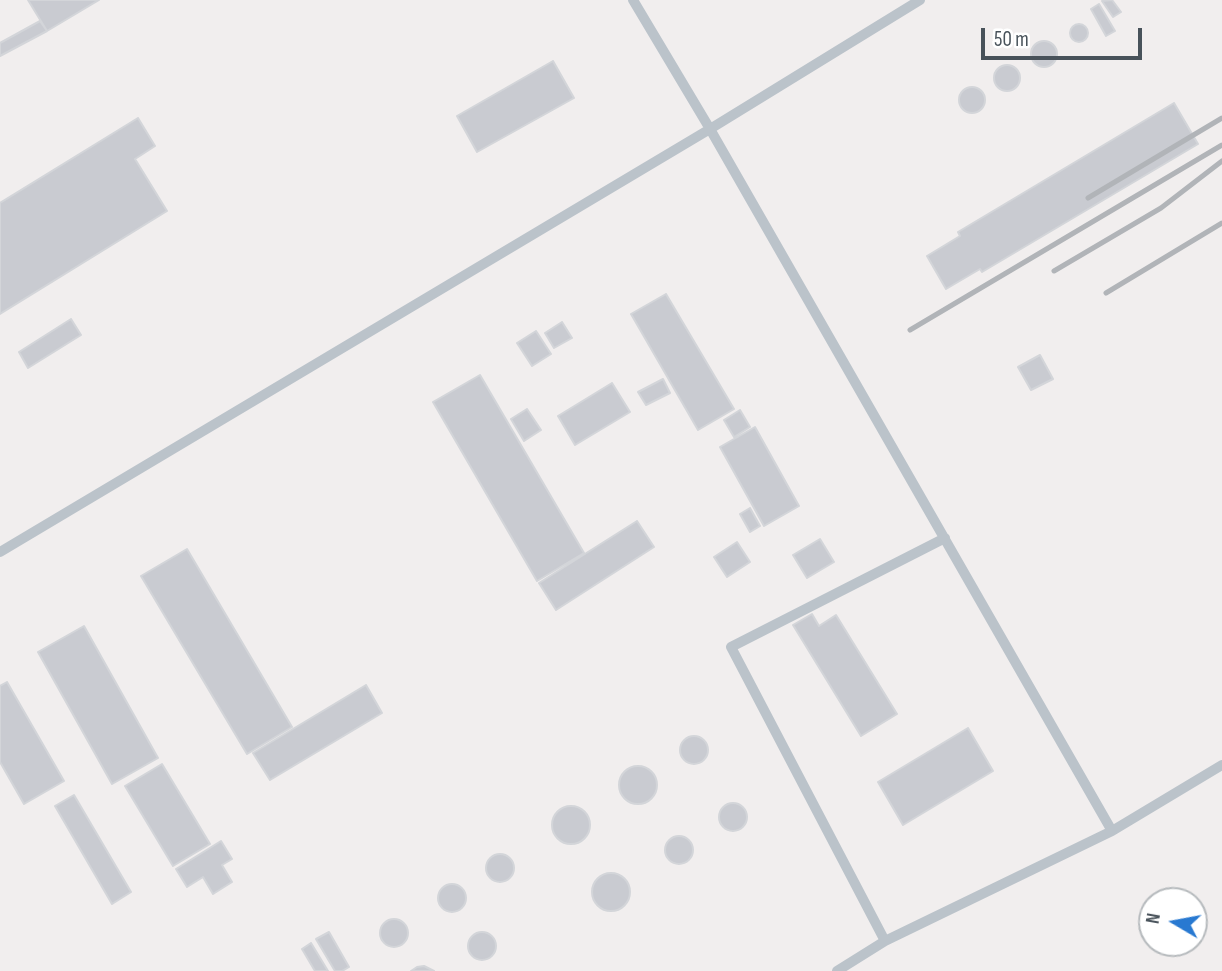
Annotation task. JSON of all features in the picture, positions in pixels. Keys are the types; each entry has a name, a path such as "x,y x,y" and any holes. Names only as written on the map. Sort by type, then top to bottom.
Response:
{"lane":[{"path":"633,0 710,129 1112,831"},
{"path":"0,552 710,129 920,0"},
{"path":"885,941 731,646 944,538"},
{"path":"837,971 885,941 1112,831 1222,765"}],"building":[{"path":"28,0 99,0 47,31"},
{"path":"1112,0 1121,12 1113,17 1102,1"},
{"path":"1099,4 1115,31 1106,36 1091,9"},
{"path":"40,21 47,31 0,56 0,43"},
{"path":"1079,24 1085,27 1088,33 1085,39 1079,42 1073,39 1070,33 1073,27"},
{"path":"1044,41 1053,45 1057,54 1053,63 1044,67 1035,63 1031,54 1035,45"},
{"path":"553,61 574,98 477,152 457,116"},
{"path":"1007,65 1016,69 1020,78 1016,87 1007,91 998,87 994,78 998,69"},
{"path":"972,87 981,91 985,100 981,109 972,113 963,109 959,100 963,91"},
{"path":"1174,103 1198,144 982,272 980,269 946,289 927,256 960,236 958,232"},
{"path":"138,118 155,146 135,159 167,211 0,314 0,203"},
{"path":"666,294 734,409 698,430 631,314"},
{"path":"71,319 81,335 28,368 19,352"},
{"path":"562,322 572,338 554,348 545,333"},
{"path":"536,331 551,354 532,366 517,343"},
{"path":"1040,355 1053,379 1031,390 1018,367"},
{"path":"480,375 584,553 537,581 433,402"},
{"path":"663,379 670,393 646,405 638,392"},
{"path":"612,383 630,412 575,445 558,416"},
{"path":"527,409 541,430 524,441 511,419"},
{"path":"740,410 750,427 734,437 724,420"},
{"path":"755,427 799,506 764,526 720,447"},
{"path":"750,508 760,526 750,532 740,514"},
{"path":"637,521 654,547 556,610 539,583"},
{"path":"820,539 834,562 807,578 793,555"},
{"path":"737,542 750,562 727,577 714,557"},
{"path":"187,549 292,727 247,754 141,576"},
{"path":"812,614 819,626 836,615 897,714 861,736 793,625"},
{"path":"84,626 158,758 112,784 38,652"},
{"path":"7,682 64,781 24,804 0,762 0,686"},
{"path":"366,685 382,713 270,780 253,753"},
{"path":"968,728 993,771 903,825 878,782"},
{"path":"694,736 704,740 708,750 704,760 694,764 684,760 680,750 684,740"},
{"path":"162,764 210,844 173,866 125,786"},
{"path":"638,766 652,771 657,785 652,799 638,804 624,799 619,785 624,771"},
{"path":"74,795 131,892 112,904 55,806"},
{"path":"733,803 743,807 747,817 743,827 733,831 723,827 719,817 723,807"},
{"path":"571,806 585,811 590,825 585,839 571,844 557,839 552,825 557,811"},
{"path":"679,836 689,840 693,850 689,860 679,864 669,860 665,850 669,840"},
{"path":"221,841 232,859 222,865 232,882 213,894 203,877 187,887 176,869"},
{"path":"500,854 510,858 514,868 510,878 500,882 490,878 486,868 490,858"},
{"path":"611,873 625,878 630,892 625,906 611,911 597,906 592,892 597,878"},
{"path":"452,884 462,888 466,898 462,908 452,912 442,908 438,898 442,888"},
{"path":"394,919 404,923 408,933 404,943 394,947 384,943 380,933 384,923"},
{"path":"329,932 349,967 342,971 335,971 316,939"},
{"path":"482,932 492,936 496,946 492,956 482,960 472,956 468,946 472,936"},
{"path":"311,943 328,971 315,971 302,949"},
{"path":"424,966 434,971 411,971 417,967"}],"railway":[{"path":"1088,198 1222,118"},
{"path":"910,330 1222,145"},
{"path":"1054,271 1161,208 1222,161"},
{"path":"1106,293 1222,223"}]}
